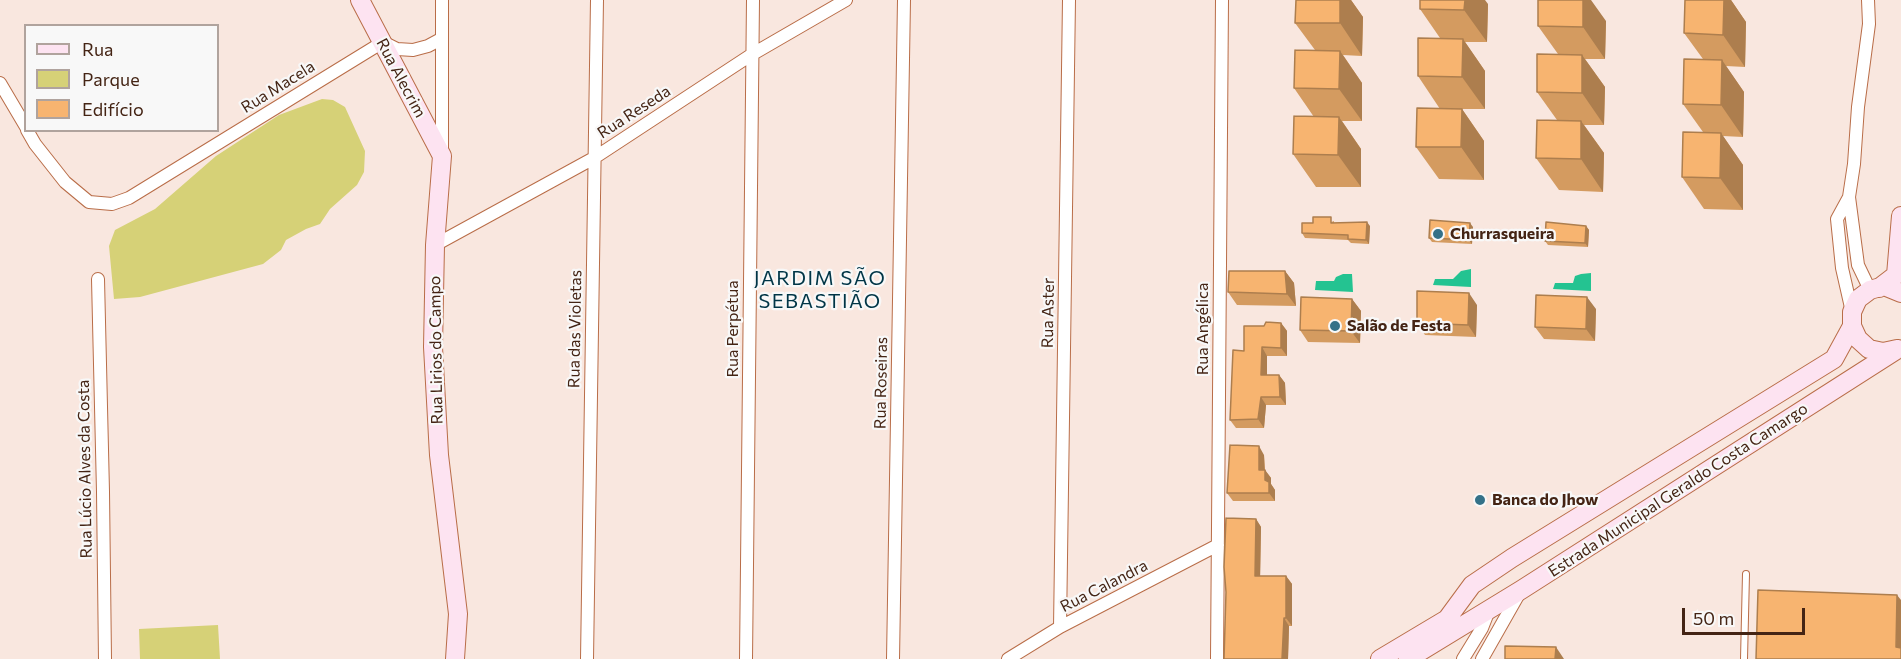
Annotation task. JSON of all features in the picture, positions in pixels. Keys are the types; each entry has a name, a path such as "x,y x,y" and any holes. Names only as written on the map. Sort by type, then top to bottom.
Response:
{"street":[{"name":"Rua Alecrim","path":"360,0 442,156"},
{"name":"Rua Lirios do Campo","path":"442,0 442,156 435,245 433,347 439,455 458,614 455,659"},
{"name":"Rua das Violetas","path":"587,659 597,0"},
{"name":"Rua Perpétua","path":"747,659 753,0"},
{"name":"Rua Reseda","path":"435,245 594,158 751,55 846,0"},
{"name":"Rua Roseiras","path":"893,659 904,0"},
{"name":"Rua Aster","path":"1060,627 1069,0"},
{"name":"Rua Angélica","path":"1217,659 1222,0"},
{"path":"1868,0 1869,24 1849,197 1858,266 1875,289 1884,286 1901,292"},
{"path":"383,42 397,49 412,50 428,46 441,39"},
{"name":"Rua Macela","path":"28,132 65,182 89,202 112,204 129,198 383,42"},
{"path":"0,83 24,125"},
{"path":"1849,197 1837,219 1842,268 1854,326 1869,349 1883,352 1899,348"},
{"name":"Estrada Municipal Geraldo Costa Camargo","path":"1380,659 1446,619 1472,585 1646,474 1834,359 1854,326 1858,298 1896,275 1901,216"},
{"name":"Rua Lúcio Alves da Costa","path":"98,279 105,659"},
{"name":"Estrada Municipal Geraldo Costa Camargo","path":"1408,659 1456,628 1521,591 1899,348"},
{"name":"Rua Calandra","path":"1008,659 1060,627 1218,545"},
{"path":"1463,659 1482,628 1489,610 1472,585"},
{"path":"1482,659 1521,591"}],"lane":[{"path":"1744,659 1746,574"}],"green space":[{"path":"322,99 333,100 345,107 365,151 364,172 357,185 330,209 320,224 286,240 281,250 263,264 140,297 114,299 109,246 115,230 155,209 216,156 279,115"},
{"path":"218,625 220,659 140,659 139,629"}],"shaded area":[{"path":"1471,269 1471,287 1433,285 1435,279 1453,279 1461,271"},
{"path":"1591,273 1591,291 1553,289 1555,283 1573,283 1575,276"},
{"path":"1352,274 1353,292 1315,290 1316,281 1334,281 1336,277"}],"building":[{"path":"1296,0 1340,0 1340,23 1295,23"},
{"path":"1420,0 1465,0 1464,10 1420,9"},
{"path":"1538,0 1583,0 1583,27 1538,26"},
{"path":"1685,0 1724,0 1723,35 1684,33"},
{"path":"1418,38 1463,39 1462,77 1418,76"},
{"path":"1295,50 1340,51 1339,89 1294,88"},
{"path":"1537,54 1582,55 1582,93 1537,92"},
{"path":"1684,59 1722,60 1721,105 1683,104"},
{"path":"1417,108 1462,109 1461,147 1416,147"},
{"path":"1294,116 1339,117 1338,155 1293,154"},
{"path":"1537,120 1581,121 1581,159 1536,158"},
{"path":"1683,132 1721,133 1720,178 1682,177"},
{"path":"1313,217 1331,217 1331,223 1367,222 1366,240 1348,239 1348,235 1302,233 1302,223 1313,223"},
{"path":"1430,220 1470,223 1469,240 1429,238"},
{"path":"1546,222 1586,226 1585,243 1545,241"},
{"path":"1229,271 1285,271 1287,294 1228,292"},
{"path":"1417,291 1469,293 1468,325 1417,323"},
{"path":"1536,295 1587,297 1586,329 1535,327"},
{"path":"1301,297 1352,299 1351,331 1300,330"},
{"path":"1266,322 1281,323 1281,348 1262,347 1261,375 1279,375 1280,397 1261,397 1258,419 1230,420 1233,350 1244,351 1244,326 1264,326"},
{"path":"1230,445 1259,446 1259,470 1265,470 1265,480 1269,482 1269,493 1227,493"},
{"path":"1226,518 1256,519 1255,576 1286,576 1286,618 1284,618 1282,659 1224,659"},
{"path":"1758,590 1897,595 1896,647 1901,648 1901,659 1756,659"},
{"path":"1505,646 1556,647 1555,659 1505,659"}],"place":[{"name":"Churrasqueira","path":"1438,234"},
{"name":"Salão de Festa","path":"1335,326"},
{"name":"Banca do Jhow","path":"1480,500"}],"district":[{"name":"JARDIM SÃO SEBASTIÃO","path":"820,290"}]}
